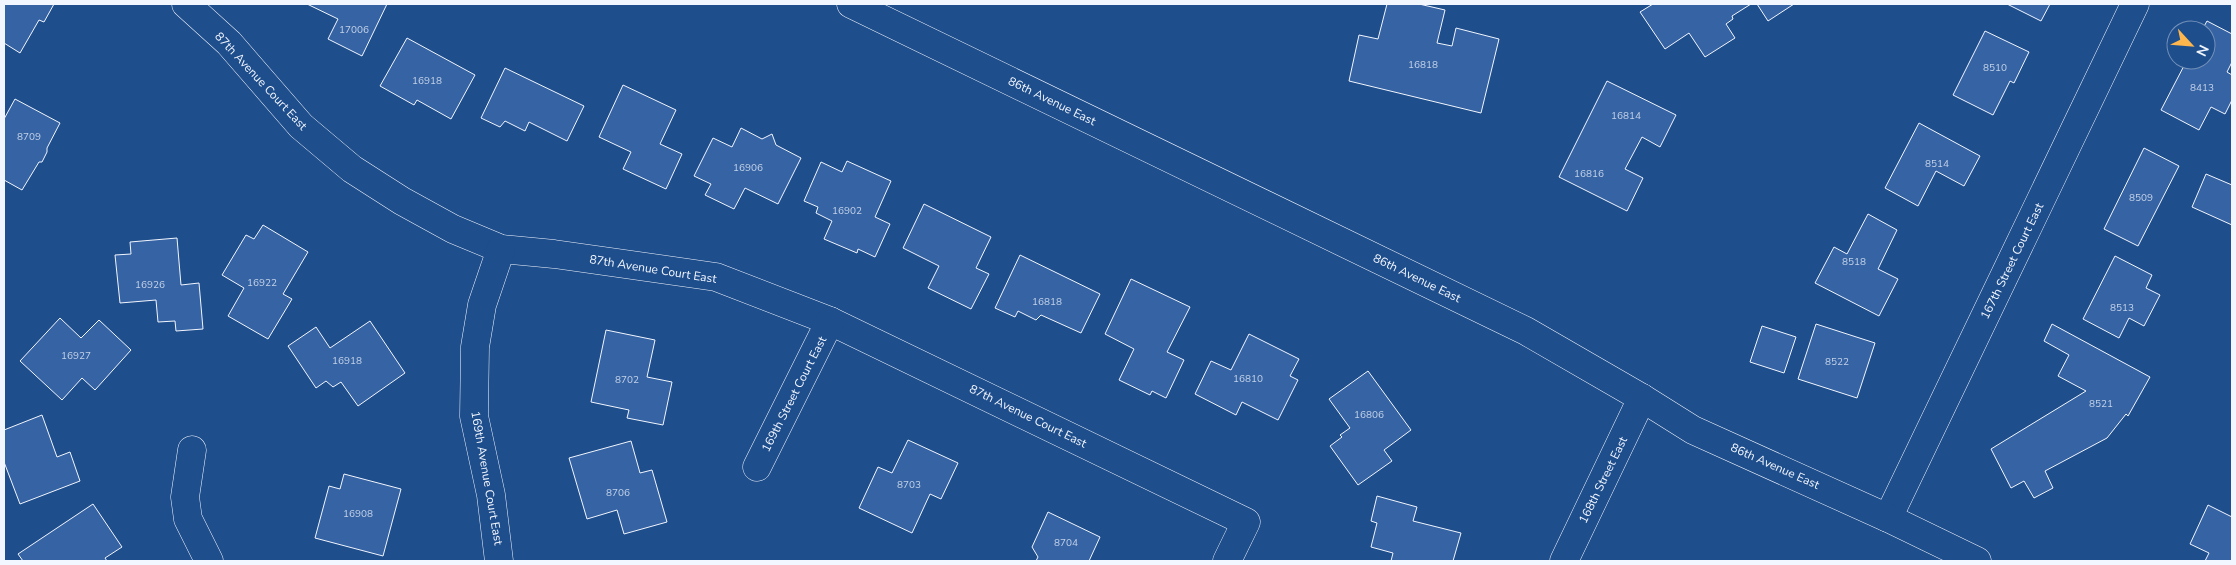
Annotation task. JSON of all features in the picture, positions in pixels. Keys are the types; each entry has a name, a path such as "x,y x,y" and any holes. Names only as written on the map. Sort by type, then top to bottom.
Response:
{"street":[{"name":"87th Avenue Court East","path":"186,4 229,43 301,126 352,169 402,201 452,229 501,249 554,254 716,277 830,321 1246,522 1227,561"},
{"name":"86th Avenue East","path":"851,4 1526,330 1693,430 1888,518 1977,561"},
{"name":"167th Street Court East","path":"1888,518 2135,4"},
{"name":"169th Avenue Court East","path":"499,561 491,495 474,416 474,347 482,305 501,249"},
{"name":"169th Street Court East","path":"756,467 830,321"},
{"name":"168th Street East","path":"1564,561 1642,398"},
{"path":"192,450 185,497 188,520 209,561"}],"building":[{"path":"4,4 54,4 44,22 39,20 20,53 4,43"},
{"path":"307,4 387,4 362,56 328,39 338,19"},
{"path":"1387,4 1419,4 1445,10 1437,43 1452,46 1456,28 1499,39 1481,113 1349,81 1359,35 1378,39"},
{"path":"1653,4 1751,4 1732,16 1733,19 1726,24 1735,38 1705,57 1689,33 1665,49 1640,12"},
{"path":"1757,4 1794,4 1768,21"},
{"path":"2007,4 2050,4 2041,21"},
{"path":"2216,26 2232,34 2232,62 2227,72 2232,75 2232,100 2225,114 2211,107 2199,130 2161,110 2182,70 2216,70"},
{"path":"1985,31 2029,52 2014,83 2010,81 1993,115 1953,95"},
{"path":"407,38 475,75 451,119 417,100 414,105 380,86"},
{"path":"505,68 584,106 567,141 529,122 525,131 505,121 500,127 481,118"},
{"path":"1607,81 1676,115 1660,147 1642,137 1625,169 1643,178 1627,211 1559,177"},
{"path":"623,85 676,110 660,144 682,154 666,189 623,169 631,152 599,137"},
{"path":"15,99 60,123 42,162 39,162 22,190 4,180 4,119"},
{"path":"1919,123 1980,156 1964,186 1936,171 1918,206 1885,188"},
{"path":"741,128 762,139 772,134 776,145 801,158 778,204 745,188 734,209 705,195 711,184 694,176 713,138 732,147"},
{"path":"2144,148 2179,166 2138,246 2104,229"},
{"path":"847,161 891,181 875,217 890,224 875,257 858,249 857,253 824,239 832,221 816,213 818,207 804,201 821,162 842,172"},
{"path":"2206,174 2232,185 2232,225 2192,207"},
{"path":"924,204 991,237 976,268 989,274 971,309 928,288 939,266 903,248"},
{"path":"1868,214 1897,230 1878,269 1898,279 1879,316 1815,283 1834,247 1847,254"},
{"path":"263,225 308,252 283,294 292,299 268,339 228,316 244,288 222,275 246,235 254,239"},
{"path":"177,238 181,285 199,283 203,329 176,331 175,321 158,322 156,300 120,303 115,255 131,254 130,242"},
{"path":"1020,255 1100,294 1081,333 1041,315 1036,320 1018,311 1015,317 995,308"},
{"path":"2115,256 2152,275 2146,288 2160,295 2144,326 2129,318 2119,338 2083,319"},
{"path":"1131,279 1190,307 1167,352 1184,360 1166,398 1152,391 1150,395 1119,380 1134,349 1105,334"},
{"path":"60,318 81,338 99,320 131,350 95,390 82,378 62,400 20,361"},
{"path":"370,321 405,373 358,406 341,382 333,387 326,381 316,388 288,346 316,327 330,348"},
{"path":"1816,324 1875,343 1857,398 1798,379"},
{"path":"2052,324 2150,377 2128,416 2126,414 2107,438 2045,471 2053,488 2034,498 2024,481 2011,488 1991,449 2086,391 2058,376 2069,355 2044,341"},
{"path":"1762,326 1796,337 1784,373 1750,362"},
{"path":"606,330 655,340 647,377 672,382 663,425 627,418 629,410 591,402"},
{"path":"1249,334 1299,359 1290,376 1298,380 1278,420 1242,402 1236,415 1195,394 1211,361 1231,370"},
{"path":"1368,371 1411,430 1384,450 1392,461 1358,485 1330,446 1350,428 1329,399"},
{"path":"42,415 57,457 70,452 80,481 20,504 4,462 4,430"},
{"path":"908,440 958,463 941,499 930,494 912,533 859,508 878,467 892,473"},
{"path":"631,441 640,473 652,470 667,522 624,534 617,510 587,519 569,458"},
{"path":"344,474 401,489 383,556 315,538 329,486 340,489"},
{"path":"1377,496 1417,507 1413,521 1461,533 1453,561 1391,561 1393,553 1371,547 1377,523 1371,521"},
{"path":"93,504 122,547 105,558 107,561 23,561 18,554"},
{"path":"2208,505 2232,517 2232,561 2205,561 2209,553 2190,544"},
{"path":"1048,512 1100,537 1089,561 1036,561 1038,557 1032,547"}]}
